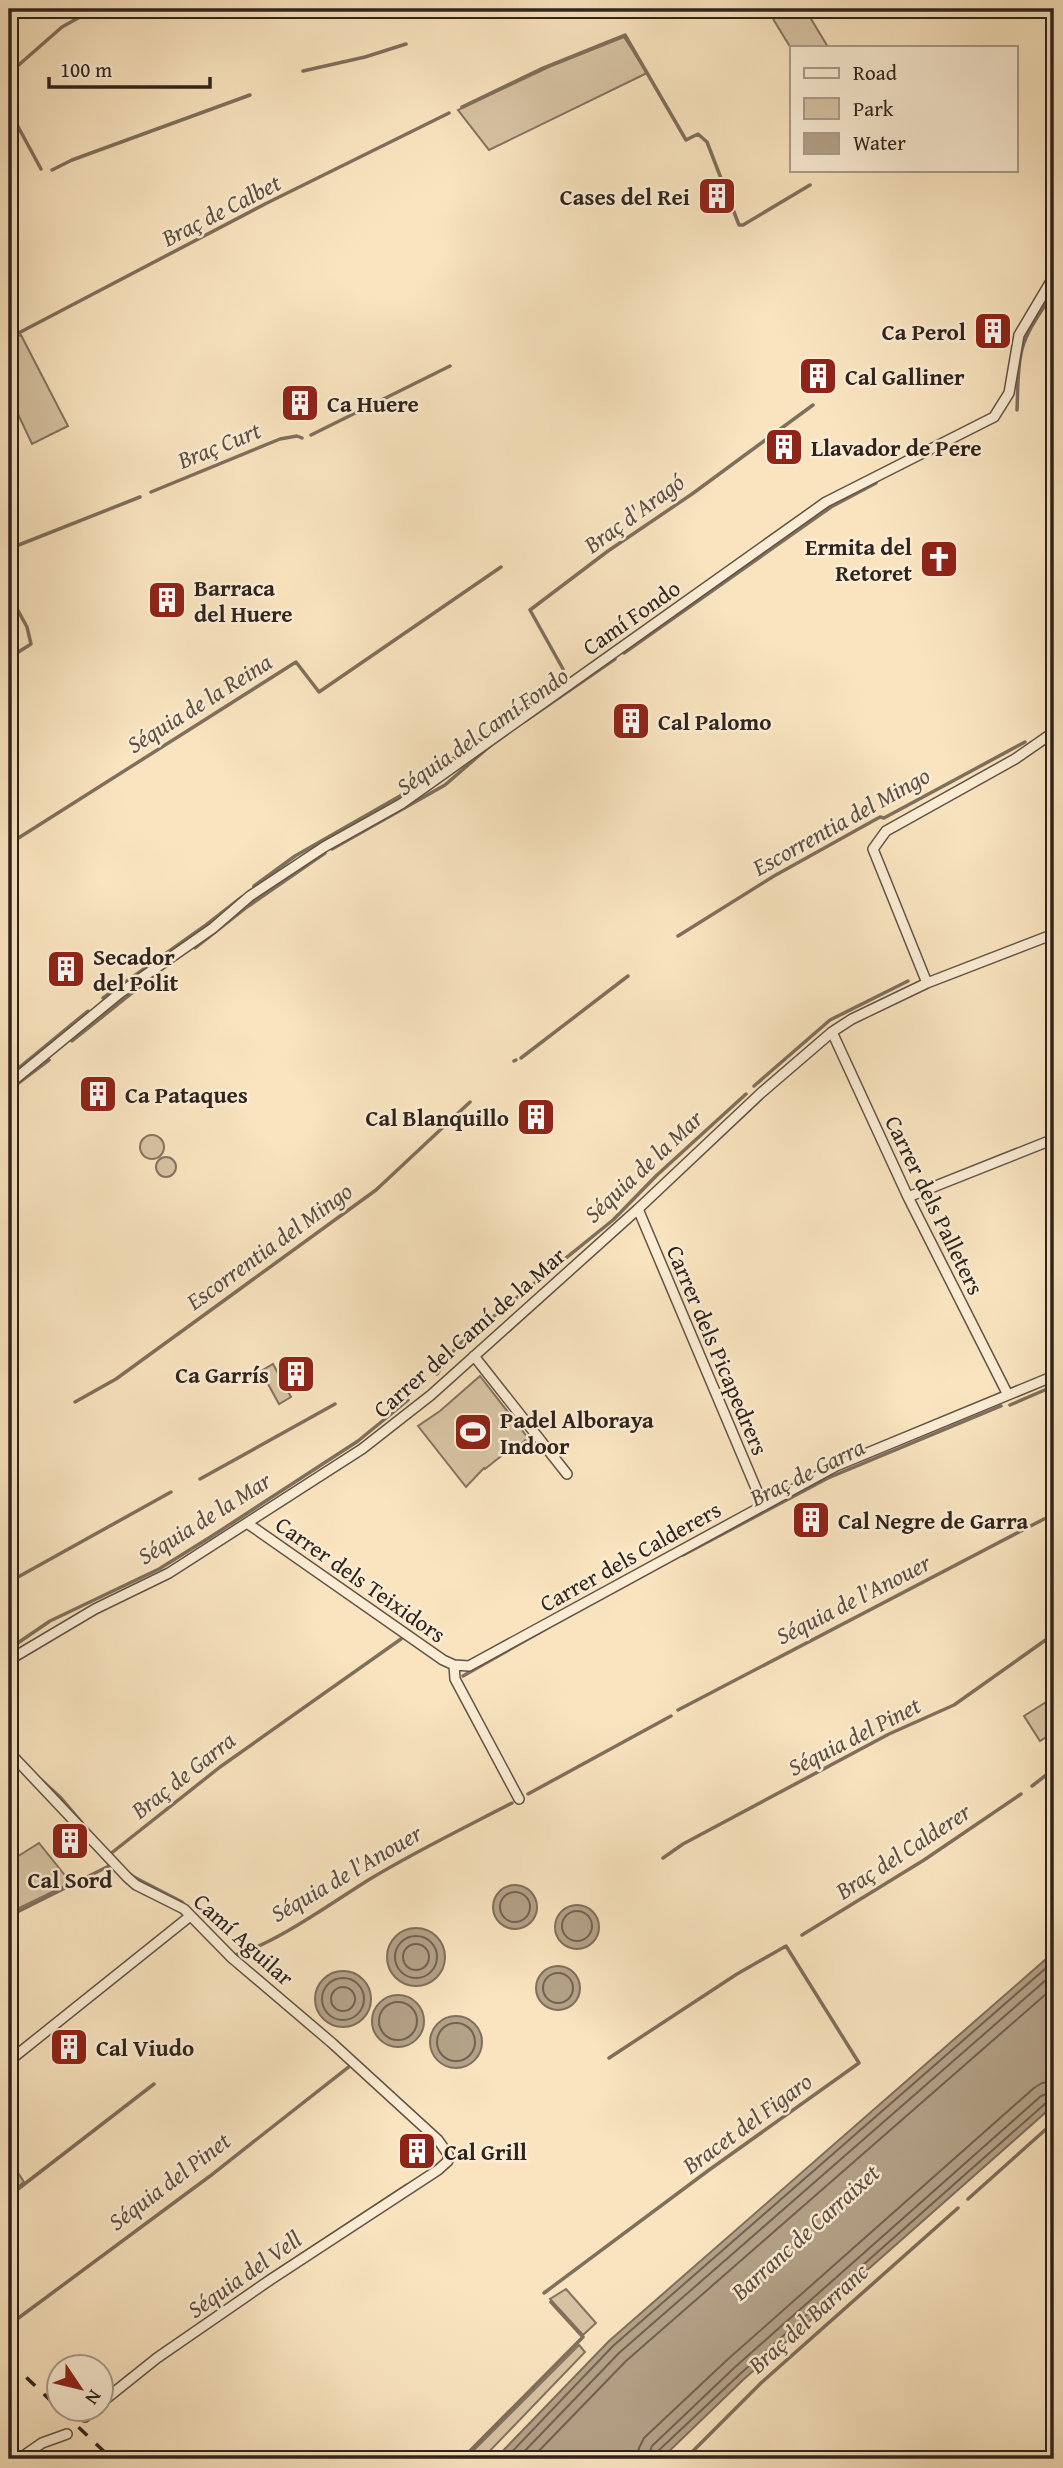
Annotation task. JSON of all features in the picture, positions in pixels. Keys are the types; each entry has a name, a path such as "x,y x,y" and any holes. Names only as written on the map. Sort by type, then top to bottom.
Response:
{"street":[{"name":"Camí Fondo","path":"9,1084 120,993 213,928 250,896 324,847 401,804 827,502 994,418 1009,393 1019,335 1054,276"},
{"path":"927,983 873,849 886,831 1014,759 1054,732"},
{"name":"Carrer del Camí de la Mar","path":"9,1660 60,1628 169,1573 362,1449 431,1395 638,1209 755,1098 831,1032 927,983 1054,934"},
{"name":"Carrer dels Palleters","path":"831,1032 908,1197 1007,1394"},
{"path":"908,1197 1054,1139"},
{"name":"Carrer dels Picapedrers","path":"638,1209 763,1505"},
{"path":"474,1356 567,1474"},
{"name":"Carrer dels Calderers","path":"454,1665 469,1665 836,1466 1054,1376"},
{"name":"Carrer dels Teixidors","path":"247,1523 454,1665"},
{"path":"454,1665 455,1679 519,1800"},
{"name":"Camí Aguilar","path":"9,1752 127,1877 136,1885 184,1909 229,1956 332,2043 428,2131 448,2154 448,2161 438,2170 236,2303 157,2358 116,2391"},
{"path":"9,2061 189,1917"},
{"path":"19,2459 42,2442 67,2434"}],"green space":[{"path":"767,9 805,9 827,46 790,47"},
{"path":"624,37 647,73 489,150 458,110 549,67"},
{"path":"21,335 68,426 32,444 9,395 9,339"},
{"path":"152,1135 160,1139 164,1147 160,1155 152,1159 144,1155 140,1147 144,1139"},
{"path":"166,1157 173,1160 176,1167 173,1174 166,1177 159,1174 156,1167 159,1160"},
{"path":"273,1364 291,1397 279,1404 261,1371"},
{"name":"Padel Alboraya Indoor","path":"480,1376 528,1438 508,1455 505,1453 484,1468 466,1487 418,1426 440,1411"},
{"path":"1054,1697 1054,1732 1040,1741 1024,1716"},
{"path":"39,1843 71,1883 9,1913 9,1875 17,1869 12,1860"},
{"path":"9,2159 24,2182 9,2194"},
{"path":"566,2289 596,2323 583,2335 550,2299"},
{"path":"579,2345 585,2352 482,2459 465,2459"}],"water":[{"path":"515,1885 524,1886 531,1891 536,1898 536,1916 531,1923 524,1928 515,1929 506,1928 499,1923 494,1916 493,1907 494,1898 499,1891 506,1886"},
{"path":"577,1905 586,1906 593,1911 598,1918 598,1936 593,1943 586,1948 577,1949 568,1948 561,1943 556,1936 555,1927 556,1918 561,1911 568,1906"},
{"path":"416,1928 432,1933 440,1941 445,1957 440,1973 432,1981 416,1986 400,1981 392,1973 387,1957 392,1941 400,1933"},
{"name":"Barranc de Carraixet","path":"1054,1952 1054,2105 744,2379 661,2459 495,2459 609,2341"},
{"path":"558,1966 574,1972 580,1988 574,2004 558,2010 542,2004 536,1988 542,1972"},
{"path":"343,1971 354,1973 363,1979 369,1988 369,2010 363,2019 354,2025 343,2027 332,2025 323,2019 317,2010 315,1999 317,1988 323,1979 332,1973"},
{"path":"398,1995 408,1997 416,2003 422,2011 422,2031 416,2039 408,2045 398,2047 388,2045 380,2039 374,2031 372,2021 374,2011 380,2003 388,1997"},
{"path":"456,2016 475,2023 482,2042 475,2061 456,2068 437,2061 430,2042 437,2023"}],"waterway":[{"path":"9,77 13,70 62,27 94,9"},
{"path":"461,16 475,9"},
{"name":"Braç de Calbet","path":"462,107 543,68 625,35 686,140 698,134 707,142 739,225 810,185"},
{"path":"303,71 365,57 406,44"},
{"path":"52,170 72,160 250,95"},
{"path":"9,110 41,169"},
{"name":"Braç de Calbet","path":"9,338 267,203 449,113"},
{"name":"Séquia del Camí Fondo","path":"1017,410 1018,372 1022,349 1032,326 1054,291"},
{"name":"Braç Curt","path":"311,435 450,366"},
{"name":"Braç d'Aragó","path":"563,669 530,610 813,405"},
{"name":"Braç Curt","path":"151,492 280,439 297,436 302,438"},
{"name":"Séquia del Camí Fondo","path":"624,653 831,507 876,483"},
{"name":"Braç Curt","path":"11,548 140,497"},
{"name":"Séquia de la Reina","path":"9,844 296,662 319,692 501,567"},
{"path":"9,594 27,627 31,644 9,658"},
{"name":"Séquia del Camí Fondo","path":"525,721 615,659"},
{"name":"Braç d'Aragó","path":"254,886 295,856 400,796 560,683"},
{"name":"Escorrentia del Mingo","path":"678,936 774,876 880,817 884,818 1025,742"},
{"name":"Séquia del Camí Fondo","path":"332,849 445,785 490,746"},
{"name":"Séquia del Camí Fondo","path":"195,948 247,907 325,853"},
{"name":"Braç d'Aragó","path":"103,998 242,897"},
{"name":"Escorrentia del Mingo","path":"521,1058 628,976"},
{"name":"Séquia del Camí Fondo","path":"72,1041 152,977"},
{"name":"Séquia de la Mar","path":"754,1086 830,1020 908,981"},
{"name":"Braç d'Aragó","path":"9,1076 88,1011"},
{"name":"Séquia del Camí Fondo","path":"9,1090 49,1060"},
{"name":"Séquia de la Mar","path":"437,1374 457,1346 613,1220 657,1175 746,1094"},
{"name":"Escorrentia del Mingo","path":"75,1402 116,1379 376,1190 470,1102"},
{"path":"1010,1405 1054,1386"},
{"name":"Séquia de la Mar","path":"9,1649 50,1621 159,1569 212,1536 358,1441 408,1400"},
{"path":"200,1479 335,1404"},
{"name":"Braç de Garra","path":"683,1555 828,1478 1001,1406"},
{"path":"9,1582 171,1492"},
{"name":"Séquia de l'Anouer","path":"678,1710 1044,1519"},
{"name":"Braç de Garra","path":"463,1676 549,1627"},
{"name":"Séquia del Pinet","path":"663,1858 683,1844 889,1734 954,1705 1054,1634"},
{"name":"Braç de Garra","path":"107,1853 109,1855 220,1767 401,1639"},
{"name":"Séquia de l'Anouer","path":"528,1794 671,1716"},
{"name":"Braç de Garra","path":"9,1745 17,1755"},
{"name":"Braç del Calderer","path":"1032,1786 1054,1769"},
{"name":"Braç de Garra","path":"37,1776 82,1823"},
{"name":"Braç del Calderer","path":"802,1935 924,1860 1021,1794"},
{"name":"Séquia de l'Anouer","path":"235,1955 268,1942 387,1869 512,1803"},
{"path":"9,1916 109,1866"},
{"path":"132,1876 182,1902 186,1907"},
{"name":"Bracet del Figaro","path":"544,2293 859,2063 786,1946 737,1974 609,2058"},
{"name":"Séquia del Pinet","path":"9,2325 210,2176 351,2065"},
{"name":"Séquia de l'Anouer","path":"9,2196 154,2084"},
{"name":"Braç del Barranc","path":"968,2199 1054,2122"},
{"name":"Séquia del Vell","path":"267,2277 407,2185"},
{"name":"Braç del Barranc","path":"685,2459 761,2383 958,2208"},
{"name":"Bracet del Figaro","path":"462,2459 583,2337 551,2302"},
{"name":"Séquia del Vell","path":"116,2386 130,2374"},
{"path":"1033,2459 1054,2447"}],"railway":[{"path":"9,2361 112,2459"}],"place":[{"name":"Cases del Rei","path":"717,196"},
{"name":"Ca Perol","path":"993,331"},
{"name":"Cal Galliner","path":"818,376"},
{"name":"Ca Huere","path":"300,403"},
{"name":"Llavador de Pere","path":"784,447"},
{"name":"Ermita del Retoret","path":"939,559"},
{"name":"Barraca del Huere","path":"167,600"},
{"name":"Cal Palomo","path":"631,721"},
{"name":"Secador del Polit","path":"66,969"},
{"name":"Ca Pataques","path":"98,1094"},
{"name":"Cal Blanquillo","path":"536,1117"},
{"name":"Ca Garrís","path":"296,1374"},
{"name":"Padel Alboraya Indoor","path":"473,1432"},
{"name":"Cal Negre de Garra","path":"811,1520"},
{"name":"Cal Sord","path":"70,1841"},
{"name":"Cal Viudo","path":"69,2047"},
{"name":"Cal Grill","path":"417,2151"}]}
